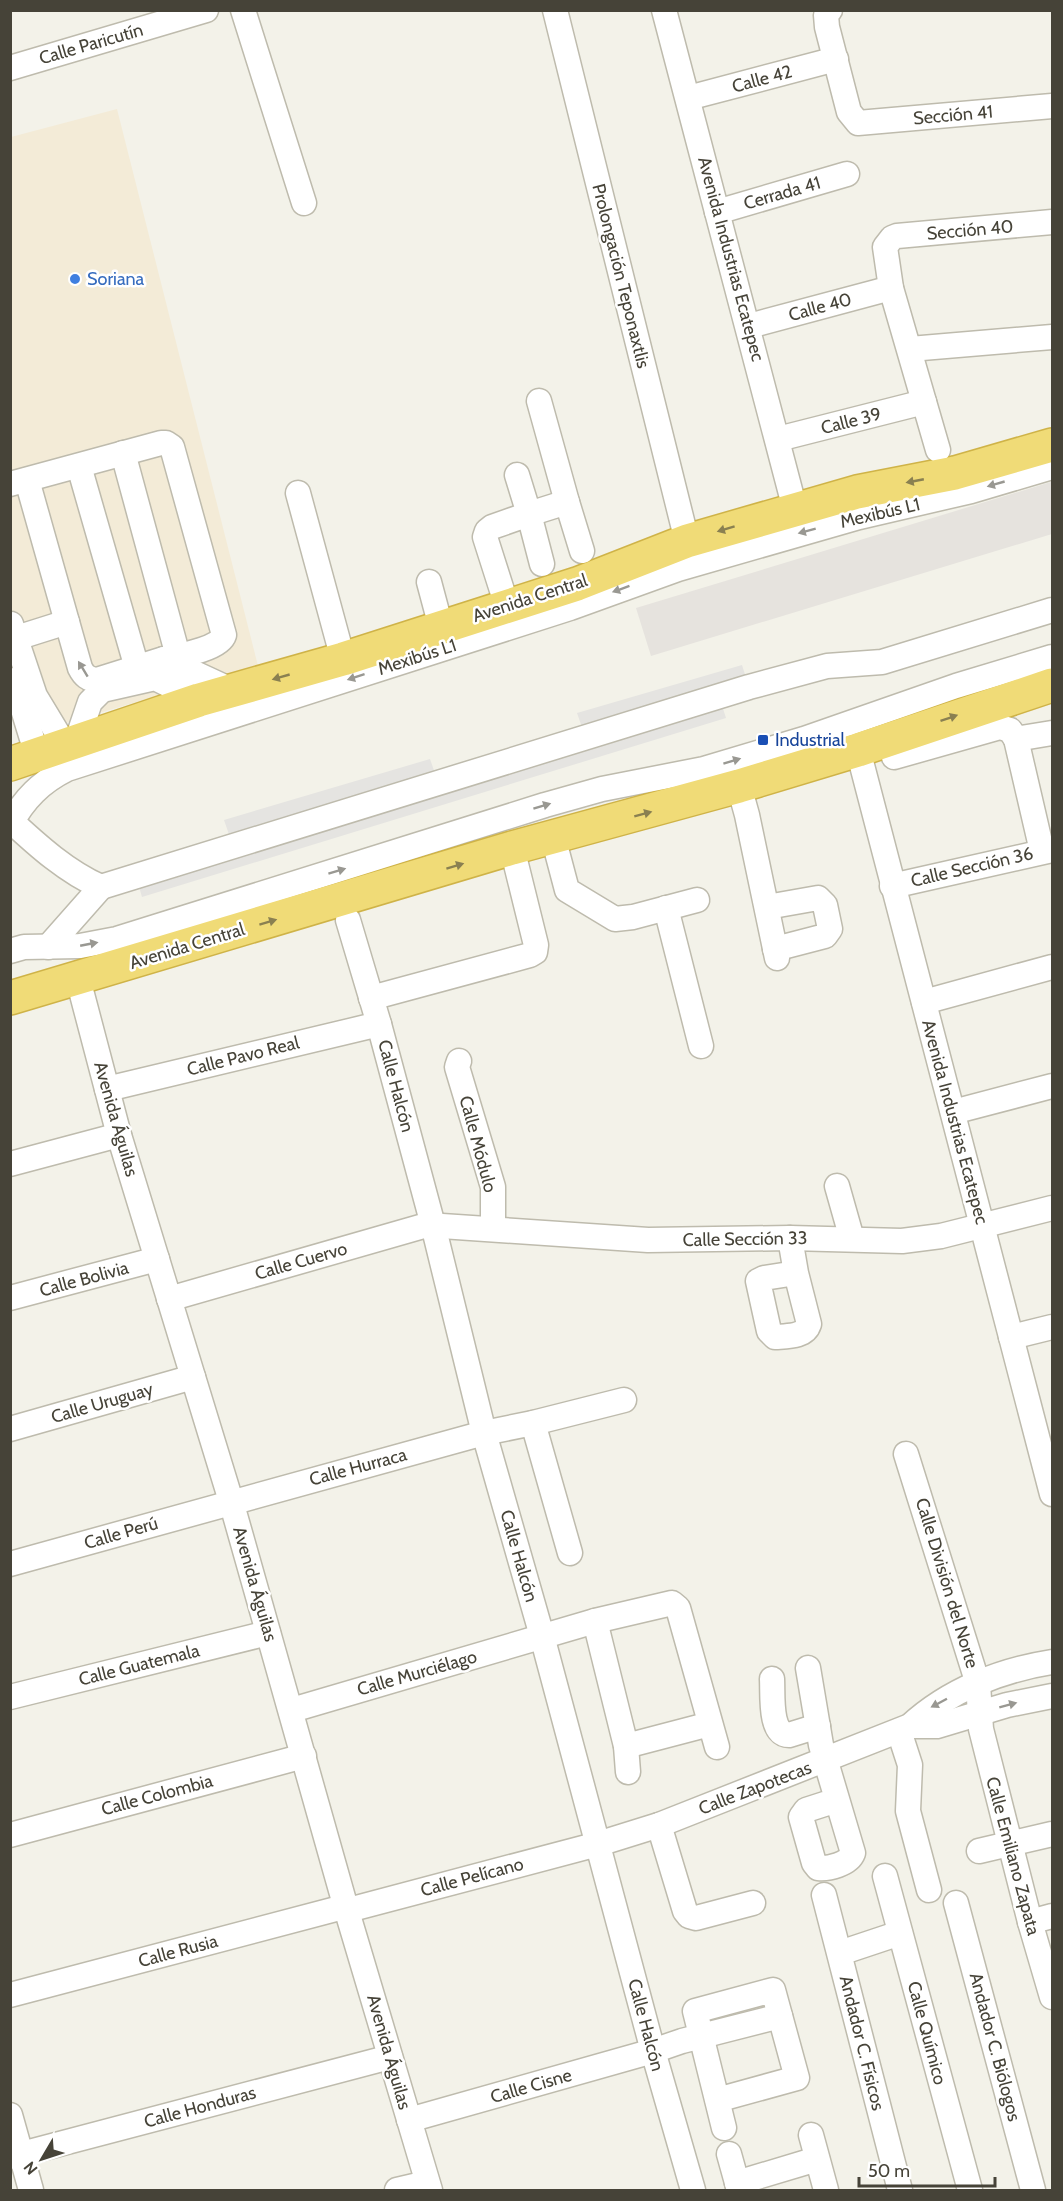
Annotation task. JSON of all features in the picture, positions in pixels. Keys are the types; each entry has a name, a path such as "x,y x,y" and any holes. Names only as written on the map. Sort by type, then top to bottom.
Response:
{"highway":[{"name":"Avenida Central","path":"36,751 231,690 343,659 577,584 687,541 857,492 956,473 1053,445"},
{"name":"Avenida Central","path":"10,998 512,848 739,786 858,750 1053,685"}],"street":[{"name":"Calle Paricutín","path":"10,68 206,10"},
{"path":"243,10 304,203"},
{"name":"Prolongación Teponaxtlis","path":"555,10 687,541"},
{"name":"Avenida Industrias Ecatepec","path":"664,10 795,509"},
{"path":"828,13 827,27 836,59"},
{"name":"Calle 42","path":"688,98 836,59"},
{"name":"Sección 41","path":"836,59 849,112 855,121 862,123 1053,106"},
{"name":"Cerrada 41","path":"717,212 847,174"},
{"name":"Sección 40","path":"891,288 885,252 888,242 897,236 1053,222"},
{"path":"891,288 938,450"},
{"name":"Calle 40","path":"748,326 891,288"},
{"path":"909,349 1053,337"},
{"path":"539,401 582,551"},
{"name":"Calle 39","path":"778,439 924,402"},
{"path":"161,443 172,447 223,630 223,639 216,645 97,680 87,677 80,668 67,622 19,482 123,453 161,443"},
{"path":"123,453 171,657 231,690"},
{"path":"79,466 137,668"},
{"name":"Mexibús L1","path":"11,822 39,786 67,769 570,608 678,568 848,520 971,491 1053,467"},
{"path":"517,475 542,564"},
{"path":"298,493 343,659"},
{"path":"507,606 485,534 492,527 567,502"},
{"path":"429,582 441,627"},
{"path":"48,947 101,887 749,687 827,666 882,662 1053,610"},
{"path":"36,751 35,696 12,634 67,622"},
{"path":"10,951 24,947 80,946 117,939 602,789 704,769 804,739 956,686 1053,657"},
{"path":"10,666 36,751"},
{"path":"894,756 1000,727 1010,730 1016,739 1047,850"},
{"path":"1016,739 1053,733"},
{"name":"Avenida Industrias Ecatepec","path":"858,750 1011,1338 1047,1448 1053,1494"},
{"path":"739,786 776,953 825,936 830,929 825,905 818,898 767,907"},
{"path":"11,822 83,880 101,887"},
{"path":"477,826 560,835 567,890 615,919 633,917 697,900"},
{"path":"371,998 535,952 536,945 512,848"},
{"name":"Calle Sección 36","path":"892,886 1047,850"},
{"path":"666,908 701,1046"},
{"name":"Calle Halcón","path":"348,920 379,1024 433,1225 484,1433 542,1636 653,2051 693,2190"},
{"path":"924,1002 1053,967"},
{"name":"Avenida Águilas","path":"78,979 119,1135 231,1502 346,1908 429,2187"},
{"name":"Calle Pavo Real","path":"107,1089 379,1024"},
{"name":"Calle Módulo","path":"459,1060 457,1067 493,1187 493,1228"},
{"path":"953,1112 1053,1086"},
{"path":"10,1164 119,1135"},
{"path":"837,1186 852,1239"},
{"name":"Calle Sección 33","path":"433,1225 648,1240 790,1238 917,1240 1053,1208"},
{"name":"Calle Cuervo","path":"169,1299 421,1226 433,1225"},
{"path":"790,1238 796,1273"},
{"name":"Calle Bolivia","path":"10,1298 157,1259"},
{"path":"1011,1338 1053,1327"},
{"name":"Calle Uruguay","path":"10,1429 193,1377"},
{"name":"Calle Hurraca","path":"231,1502 484,1433 624,1400"},
{"path":"533,1423 570,1553"},
{"name":"Calle División del Norte","path":"906,1454 978,1684 979,1713"},
{"name":"Calle Perú","path":"10,1564 231,1502"},
{"name":"Calle Murciélago","path":"291,1710 542,1636 668,1603 676,1605 710,1724"},
{"path":"595,1621 626,1746 628,1772"},
{"name":"Calle Guatemala","path":"10,1697 268,1633"},
{"name":"Calle Zapotecas","path":"905,1729 930,1708 978,1684 1013,1670 1053,1662"},
{"path":"808,1668 825,1761 837,1800"},
{"path":"772,1679 774,1723 778,1731 783,1735 789,1735 818,1726"},
{"name":"Calle Zapotecas","path":"598,1844 659,1825 905,1729 937,1726 1034,1698 1053,1695"},
{"name":"Calle Emiliano Zapata","path":"979,1713 1010,1844 1041,1919 1053,1997"},
{"path":"626,1746 710,1724 717,1747"},
{"path":"905,1729 910,1765 908,1811 929,1890"},
{"name":"Calle Colombia","path":"10,1835 304,1756"},
{"path":"659,1825 685,1911 689,1916 696,1918 753,1903"},
{"path":"979,1851 1053,1834"},
{"name":"Calle Pelícano","path":"346,1908 356,1908 598,1844"},
{"name":"Calle Químico","path":"885,1876 970,2190"},
{"name":"Andador C. Físicos","path":"824,1895 900,2190"},
{"name":"Andador C. Biólogos","path":"956,1903 1034,2190"},
{"name":"Calle Rusia","path":"10,1995 346,1908"},
{"path":"840,1953 900,1933"},
{"path":"717,2100 797,2079 773,1990 695,2011 702,2037 717,2100 724,2128"},
{"name":"Calle Cisne","path":"409,2120 702,2037"},
{"name":"Calle Honduras","path":"16,2156 390,2057"},
{"path":"10,2115 16,2156 31,2190"},
{"path":"811,2135 826,2190"},
{"path":"729,2154 738,2187 818,2159"},
{"path":"397,2190 429,2187"}],"shaded area":[{"path":"117,109 258,666 25,735 11,686 11,137"},
{"path":"1051,482 1052,534 651,656 636,608"},
{"path":"742,665 749,687 719,696 726,718 142,897 136,876 233,846 224,820 430,759 438,782 585,736 577,713"}],"place":[{"name":"Soriana","path":"75,279"},
{"name":"Industrial","path":"763,740"}]}
